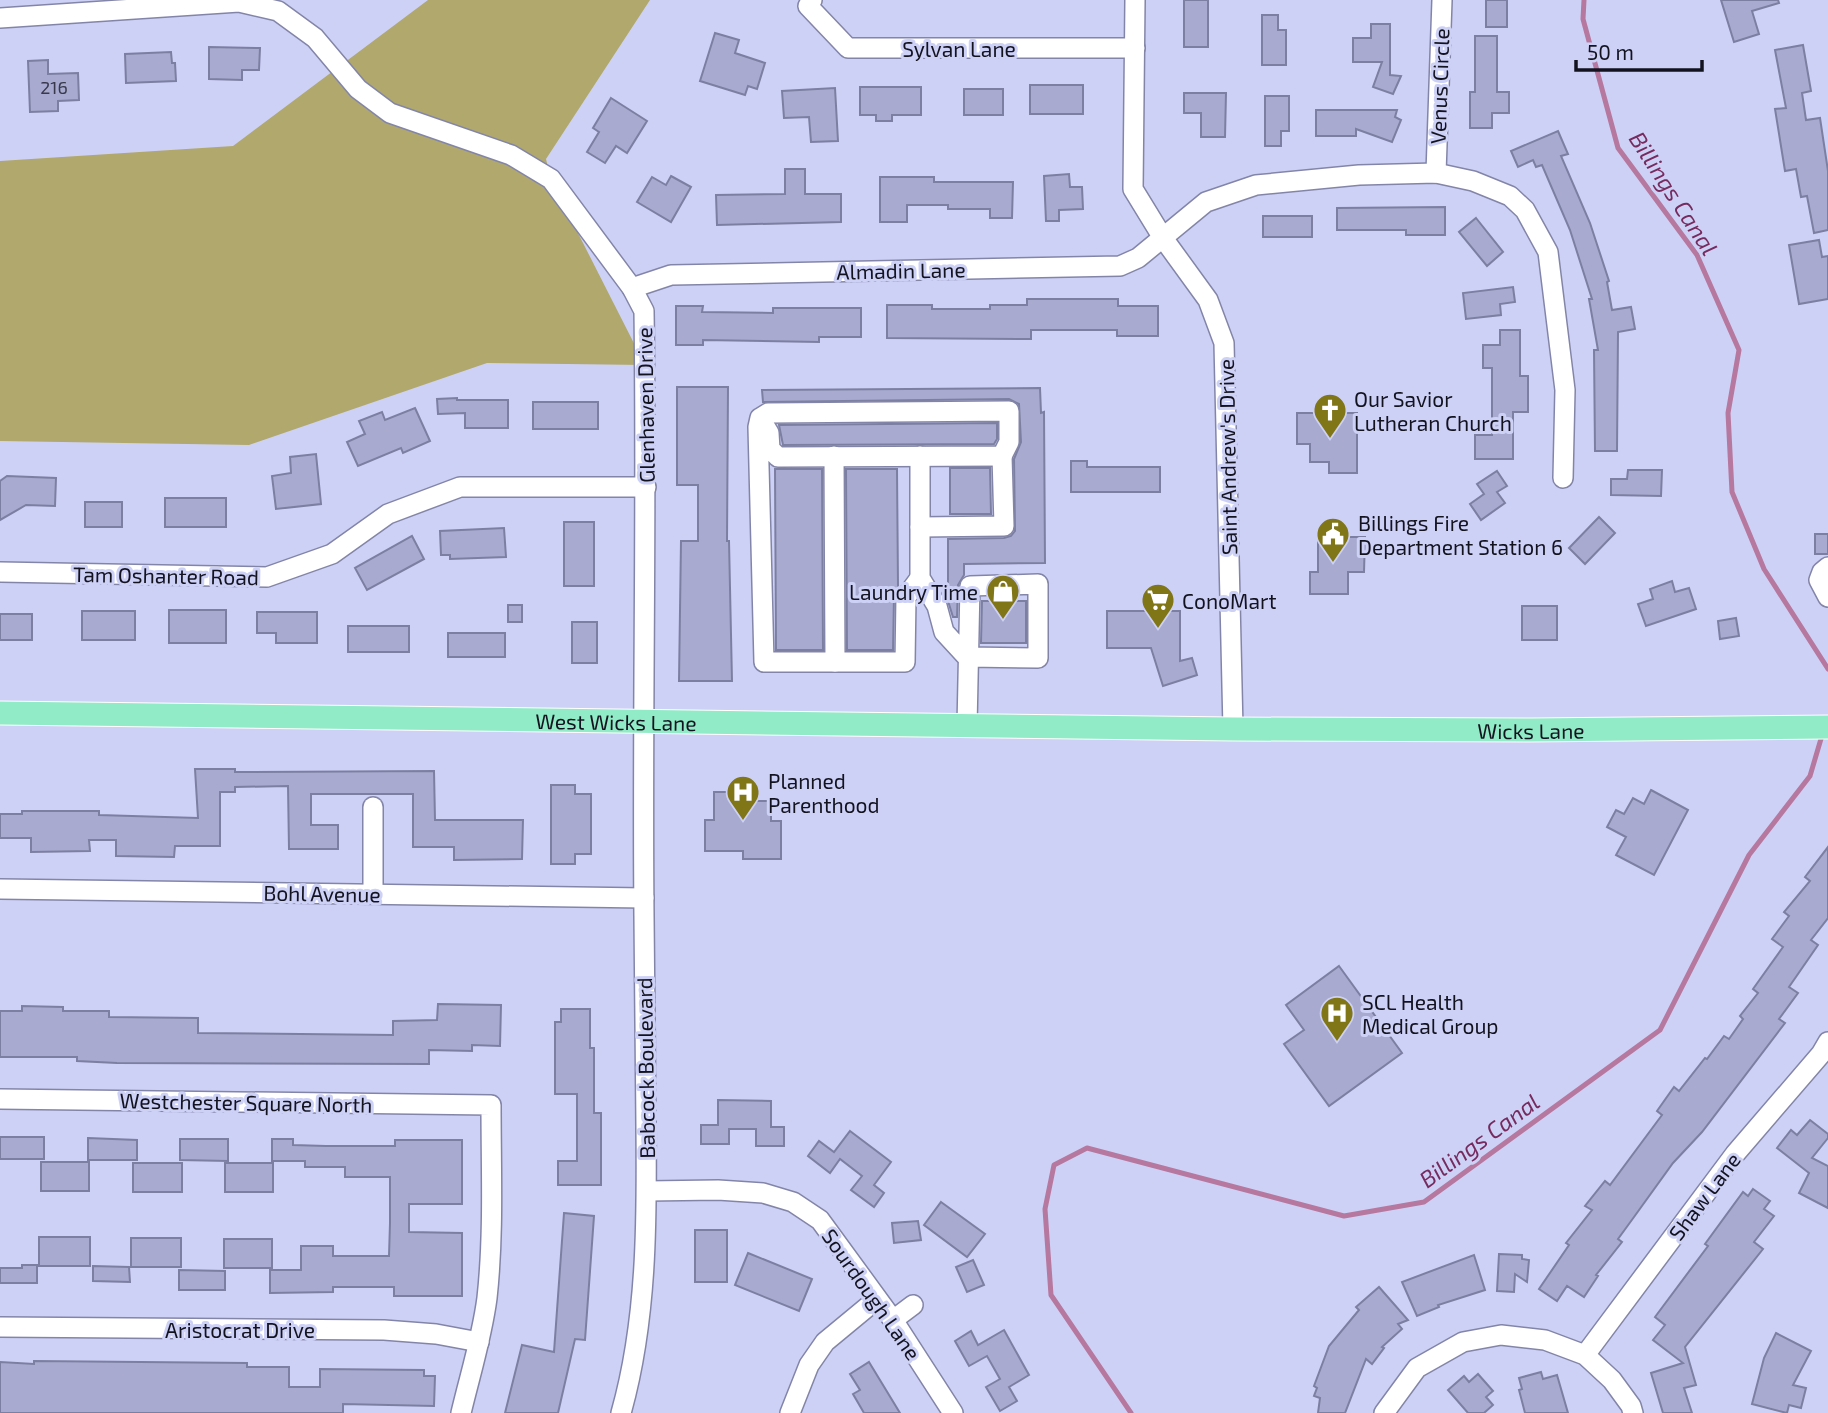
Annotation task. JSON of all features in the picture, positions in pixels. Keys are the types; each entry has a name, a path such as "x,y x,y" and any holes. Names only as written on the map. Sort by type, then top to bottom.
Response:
{"main road":[{"name":"West Wicks Lane","path":"0,713 1233,729"},
{"name":"Wicks Lane","path":"1233,729 1828,727"}],"street":[{"name":"Sylvan Lane","path":"812,0 808,6 848,48 1136,48"},
{"name":"Saint Andrew's Drive","path":"1135,0 1133,189 1163,238 1208,300 1224,342 1233,729"},
{"name":"Venus Circle","path":"1436,173 1443,0"},
{"name":"Glenhaven Drive","path":"0,18 239,2 278,10 314,38 358,89 390,113 511,155 551,180 632,288 645,311 643,721"},
{"name":"Almadin Lane","path":"632,288 671,275 1120,266 1138,258 1206,202 1256,185 1359,175 1436,173 1473,181 1510,196 1525,210 1548,252 1565,390 1563,478"},
{"path":"920,527 1004,526 1002,456 1009,442 1009,411 768,413 760,418 758,427 764,662 905,662 905,597 920,578"},
{"path":"760,418 769,433 770,449 778,457 1002,456"},
{"path":"834,456 835,662"},
{"path":"920,456 920,578 937,606 944,632 967,657 1038,658 1038,584 970,586 967,657 967,726"},
{"name":"Tam Oshanter Road","path":"0,572 267,577 332,554 388,514 460,487 646,487"},
{"path":"1828,567 1819,580 1828,597"},
{"name":"Babcock Boulevard","path":"621,1413 632,1374 641,1306 647,1191 643,721"},
{"path":"373,807 373,894"},
{"name":"Bohl Avenue","path":"0,889 644,898"},
{"name":"Shaw Lane","path":"1586,1356 1734,1154 1826,1052"},
{"name":"Westchester Square North","path":"0,1099 491,1105 490,1254 487,1299 479,1342"},
{"name":"Sourdough Lane","path":"647,1191 718,1190 763,1193 793,1202 820,1220 893,1320 953,1413"},
{"path":"790,1413 809,1365 825,1342 877,1299"},
{"path":"893,1320 913,1305"},
{"name":"Aristocrat Drive","path":"0,1327 384,1330 436,1334 479,1342"},
{"path":"1384,1413 1417,1368 1463,1342 1501,1335 1545,1340 1586,1356 1612,1380 1633,1413"},
{"path":"461,1413 479,1342"}],"shaded area":[{"path":"428,0 650,0 546,159 551,180 645,365 487,363 249,445 0,441 0,161 233,146"}],"building":[{"path":"1184,0 1208,0 1208,47 1184,47"},
{"path":"1486,0 1507,0 1507,27 1486,27"},
{"path":"1721,0 1778,0 1779,3 1752,11 1759,34 1734,42"},
{"path":"1262,15 1278,15 1278,30 1286,30 1286,65 1262,65"},
{"path":"1371,24 1390,24 1390,75 1401,76 1393,94 1373,87 1382,62 1353,62 1353,38 1371,38"},
{"path":"715,33 739,40 735,53 765,63 757,89 748,86 745,95 700,81"},
{"path":"1475,36 1497,36 1497,92 1509,92 1509,113 1492,113 1492,128 1470,128 1470,92 1475,92"},
{"path":"1803,45 1811,91 1802,93 1806,120 1820,118 1828,171 1828,230 1814,233 1807,196 1801,197 1796,169 1785,171 1775,109 1786,108 1775,50"},
{"path":"209,47 260,48 259,70 242,70 242,80 209,79"},
{"path":"171,52 176,81 126,83 125,54"},
{"path":"48,60 48,74 78,73 79,100 58,101 58,111 30,112 28,61"},
{"path":"1030,85 1083,85 1083,114 1030,114"},
{"path":"860,87 921,87 921,115 892,115 892,121 876,121 876,115 860,115"},
{"path":"835,88 838,141 811,142 809,117 784,118 782,91"},
{"path":"964,89 1003,89 1003,115 964,115"},
{"path":"1184,93 1226,93 1225,137 1201,137 1201,113 1184,113"},
{"path":"1265,96 1289,96 1289,131 1281,131 1281,146 1265,146"},
{"path":"611,98 647,121 627,153 616,146 605,163 587,152 599,132 593,128"},
{"path":"1316,110 1397,110 1395,117 1401,120 1392,142 1356,129 1356,136 1316,136"},
{"path":"1558,131 1568,154 1561,156 1590,223 1609,281 1612,310 1631,307 1635,329 1618,332 1617,451 1595,451 1594,350 1598,350 1589,299 1592,299 1570,230 1542,165 1536,167 1533,160 1518,167 1511,151"},
{"path":"785,169 805,169 805,194 841,194 841,222 717,225 716,195 785,194"},
{"path":"1069,174 1070,187 1082,187 1083,209 1059,210 1059,221 1046,221 1044,176"},
{"path":"671,176 691,187 671,222 637,202 652,177 666,185"},
{"path":"880,177 934,177 934,182 1013,182 1012,218 990,218 990,209 907,205 907,222 880,222"},
{"path":"1445,207 1445,235 1406,235 1406,230 1337,230 1337,208"},
{"path":"1263,216 1312,216 1312,237 1263,237"},
{"path":"1476,218 1503,252 1487,266 1459,232"},
{"path":"1819,240 1822,257 1828,256 1828,299 1799,304 1789,245"},
{"path":"1513,287 1515,302 1500,304 1501,315 1466,319 1463,293"},
{"path":"1027,299 1118,299 1118,306 1158,306 1158,336 1117,336 1117,330 1031,330 1031,339 887,338 887,305 932,305 932,309 990,309 990,305 1027,305"},
{"path":"676,306 703,306 702,312 773,313 773,308 861,308 861,337 819,337 819,342 703,340 703,345 676,345"},
{"path":"1500,330 1520,330 1520,376 1528,376 1528,412 1513,412 1513,459 1475,459 1475,435 1492,435 1492,368 1483,368 1483,345 1500,345"},
{"path":"677,387 728,387 727,541 732,681 679,681 681,541 698,541 698,485 677,485"},
{"path":"1040,388 1041,413 1044,412 1045,563 964,564 964,575 958,585 957,617 953,617 948,601 948,539 1004,538 1015,531 1014,459 1021,442 1019,404 1009,399 763,402 762,390"},
{"path":"437,399 508,400 508,428 465,428 465,413 438,414"},
{"path":"533,402 598,402 598,429 533,429"},
{"path":"415,408 430,441 403,453 401,448 358,466 347,442 365,434 359,421 382,412 385,420"},
{"path":"1297,413 1357,413 1357,473 1329,473 1329,462 1310,462 1310,444 1297,444"},
{"path":"997,423 997,439 994,444 783,445 779,425"},
{"path":"316,454 321,504 276,509 272,476 291,473 290,457"},
{"path":"1071,461 1087,461 1087,467 1160,467 1160,492 1071,492"},
{"path":"950,468 990,468 991,514 950,514"},
{"path":"775,469 822,469 823,650 776,650"},
{"path":"846,469 897,469 898,587 894,597 893,650 847,650"},
{"path":"1628,470 1662,470 1661,496 1611,495 1611,479 1627,479"},
{"path":"1497,471 1507,486 1497,492 1505,503 1481,520 1470,504 1484,494 1477,484"},
{"path":"7,476 56,478 55,506 26,505 0,520 0,481"},
{"path":"165,498 226,498 226,527 165,527"},
{"path":"85,502 122,502 122,527 85,527"},
{"path":"1599,517 1615,533 1585,564 1569,548"},
{"path":"564,522 594,522 594,586 564,586"},
{"path":"504,528 506,557 450,559 450,555 441,555 440,531"},
{"path":"1815,534 1828,534 1828,554 1815,554"},
{"path":"412,536 424,559 367,590 355,568"},
{"path":"1318,537 1365,537 1364,572 1348,572 1348,594 1310,594 1310,572 1318,572"},
{"path":"1672,581 1675,592 1689,588 1696,609 1646,626 1638,604 1653,599 1650,589"},
{"path":"982,601 1026,601 1026,643 981,643"},
{"path":"508,605 522,605 522,622 508,622"},
{"path":"1522,606 1557,606 1557,640 1522,640"},
{"path":"169,610 226,610 226,643 169,643"},
{"path":"82,611 135,611 135,640 82,640"},
{"path":"1107,611 1180,611 1180,661 1192,658 1197,675 1163,686 1151,648 1107,648"},
{"path":"257,612 317,612 317,643 276,643 276,633 257,633"},
{"path":"0,614 32,614 32,640 0,640"},
{"path":"1736,618 1739,636 1720,639 1718,621"},
{"path":"572,622 597,622 597,663 572,663"},
{"path":"348,626 409,626 409,652 348,652"},
{"path":"448,633 505,633 505,657 448,657"},
{"path":"195,769 235,769 235,772 434,771 435,820 523,820 522,859 454,860 454,847 413,847 413,794 311,794 311,825 338,825 338,849 289,849 288,786 235,787 235,792 220,792 220,846 175,846 174,857 116,856 116,840 89,840 90,851 31,852 31,838 0,838 0,814 22,814 22,811 99,811 99,815 198,818"},
{"path":"551,785 575,785 575,794 591,794 591,854 575,854 575,864 551,864"},
{"path":"1651,790 1688,810 1654,875 1616,855 1626,837 1607,827 1616,810 1624,814 1633,798 1644,804"},
{"path":"714,792 747,792 747,801 771,801 771,821 781,821 781,859 743,859 743,851 705,851 705,820 714,820"},
{"path":"1828,847 1828,918 1811,940 1818,945 1789,987 1798,993 1779,1019 1785,1023 1702,1132 1673,1163 1618,1239 1622,1242 1596,1275 1598,1276 1584,1297 1567,1286 1557,1301 1539,1289 1569,1245 1566,1243 1592,1210 1585,1206 1605,1181 1610,1185 1662,1115 1657,1111 1674,1087 1679,1091 1724,1036 1729,1039 1743,1019 1740,1016 1758,993 1753,989 1783,947 1772,939 1789,916 1784,912 1810,881 1805,877"},
{"path":"1339,966 1402,1053 1329,1106 1284,1044 1304,1030 1286,1005"},
{"path":"438,1004 501,1005 500,1046 472,1045 472,1051 429,1050 429,1064 117,1063 77,1061 77,1057 0,1057 0,1011 22,1011 22,1006 63,1007 63,1011 109,1011 109,1017 198,1018 198,1033 393,1035 393,1021 437,1020"},
{"path":"561,1009 590,1009 590,1048 594,1048 594,1113 601,1113 601,1185 558,1185 558,1161 577,1161 577,1094 555,1094 555,1022 561,1022"},
{"path":"718,1100 771,1101 771,1127 784,1127 784,1146 756,1146 756,1129 729,1129 729,1144 701,1144 701,1125 718,1125"},
{"path":"1810,1120 1828,1134 1828,1138 1812,1158 1828,1166 1828,1208 1799,1193 1809,1173 1777,1148 1791,1130 1797,1135"},
{"path":"850,1131 891,1162 874,1185 884,1193 874,1207 851,1190 862,1176 840,1159 830,1173 808,1156 819,1141 834,1152"},
{"path":"0,1137 44,1137 44,1159 0,1159"},
{"path":"88,1138 137,1140 137,1160 88,1160"},
{"path":"180,1139 228,1139 228,1161 180,1160"},
{"path":"272,1139 293,1139 293,1145 326,1146 395,1146 395,1140 462,1140 462,1204 409,1204 409,1232 462,1233 462,1296 394,1296 394,1287 333,1287 333,1292 270,1293 270,1270 301,1270 301,1246 333,1246 333,1256 389,1256 390,1223 390,1177 345,1177 345,1167 305,1167 305,1161 272,1161"},
{"path":"41,1162 89,1162 89,1191 41,1191"},
{"path":"133,1163 182,1163 182,1192 133,1192"},
{"path":"225,1163 273,1163 273,1192 225,1192"},
{"path":"1753,1189 1770,1201 1764,1209 1774,1216 1754,1242 1763,1249 1685,1347 1696,1385 1684,1388 1692,1413 1663,1413 1651,1373 1683,1363 1653,1340 1665,1325 1655,1317 1708,1246 1705,1244 1743,1192 1748,1196"},
{"path":"941,1202 985,1234 967,1257 924,1225"},
{"path":"564,1213 594,1216 585,1340 575,1339 558,1413 505,1413 522,1345 554,1352"},
{"path":"918,1221 921,1240 894,1243 892,1223"},
{"path":"695,1230 727,1230 727,1282 695,1282"},
{"path":"39,1237 90,1237 90,1266 39,1266"},
{"path":"131,1238 181,1238 181,1267 131,1267"},
{"path":"224,1239 272,1239 272,1268 224,1268"},
{"path":"748,1253 812,1279 799,1311 735,1285"},
{"path":"1499,1254 1522,1255 1522,1259 1529,1260 1527,1282 1515,1274 1514,1292 1497,1291"},
{"path":"1474,1255 1485,1290 1438,1305 1439,1307 1417,1316 1402,1282"},
{"path":"973,1260 984,1285 967,1292 956,1267"},
{"path":"22,1265 37,1265 37,1283 0,1283 0,1268 22,1268"},
{"path":"93,1266 129,1267 130,1282 93,1281"},
{"path":"179,1270 225,1271 225,1290 179,1290"},
{"path":"1379,1287 1408,1320 1398,1324 1402,1329 1382,1347 1384,1348 1372,1364 1366,1359 1345,1413 1318,1413 1320,1398 1314,1396 1317,1388 1314,1386 1329,1346 1359,1310 1356,1307"},
{"path":"1004,1330 1029,1375 1009,1387 1017,1401 1000,1411 986,1387 1000,1379 987,1356 969,1366 955,1341 971,1331 978,1345"},
{"path":"1776,1333 1811,1351 1793,1385 1806,1388 1801,1408 1789,1405 1787,1413 1752,1404 1764,1358"},
{"path":"34,1361 247,1363 247,1367 289,1367 289,1387 320,1387 320,1369 424,1370 424,1376 435,1376 434,1406 343,1404 343,1413 0,1413 0,1362 34,1364"},
{"path":"869,1362 900,1413 864,1413 853,1394 860,1390 850,1374"},
{"path":"1541,1372 1543,1379 1557,1375 1568,1413 1525,1413 1519,1378"},
{"path":"1478,1374 1493,1391 1486,1397 1493,1405 1484,1413 1468,1413 1448,1390 1464,1376 1469,1382"}],"waterway":[{"name":"Billings Canal","path":"1584,0 1583,19 1618,148 1697,255 1739,350 1728,413 1732,492 1764,569 1828,669"},
{"name":"Billings Canal","path":"1131,1413 1051,1295 1045,1209 1054,1165 1087,1148 1344,1216 1424,1202 1660,1030 1749,855 1810,776 1823,732"}],"place":[{"name":"Our Savior Lutheran Church","path":"1330,440"},
{"name":"Billings Fire Department Station 6","path":"1333,564"},
{"name":"Laundry Time","path":"1003,621"},
{"name":"ConoMart","path":"1158,630"},
{"name":"Planned Parenthood","path":"743,822"},
{"name":"SCL Health Medical Group","path":"1337,1043"}]}
